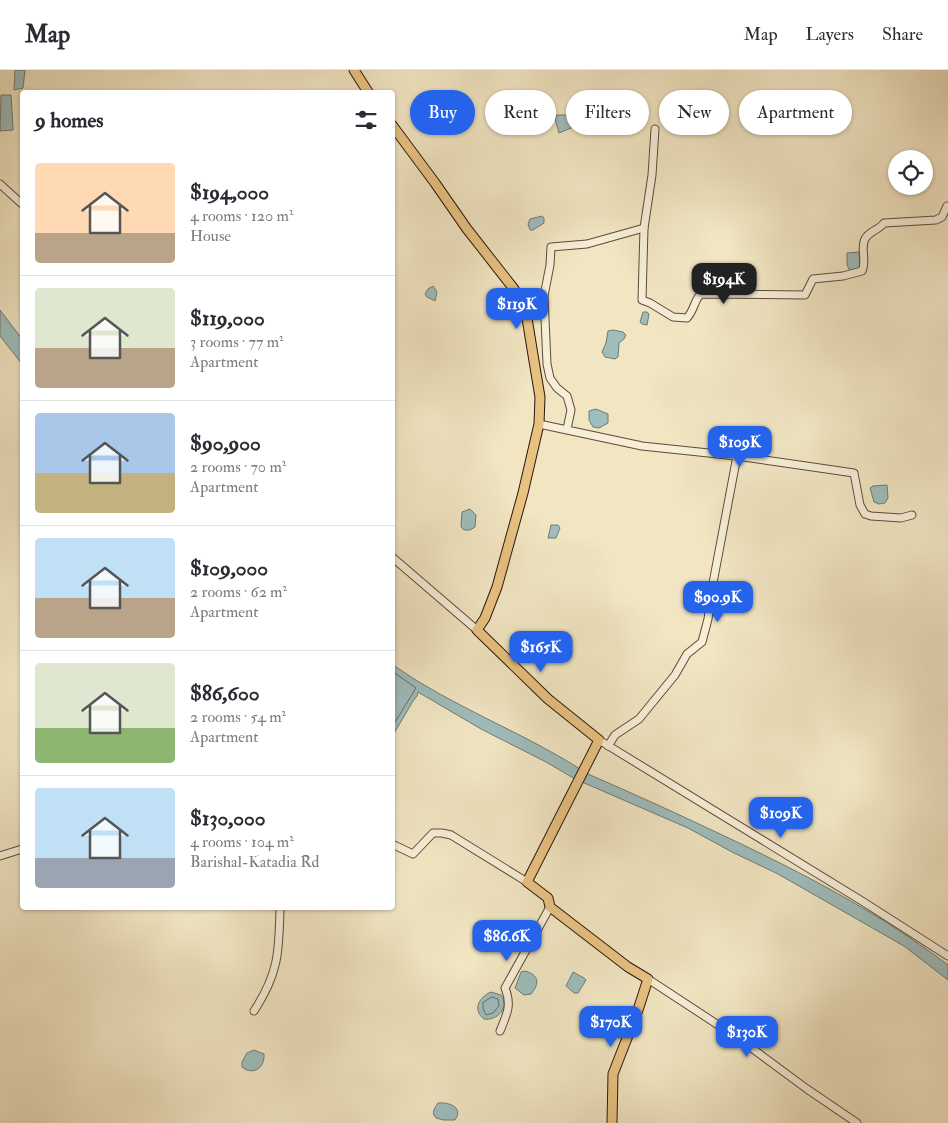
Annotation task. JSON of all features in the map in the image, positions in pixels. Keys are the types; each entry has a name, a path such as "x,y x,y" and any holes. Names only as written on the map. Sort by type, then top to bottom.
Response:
{"main road":[{"path":"354,70 367,90"},
{"path":"395,130 436,183 466,228 514,289 526,312 540,397 539,424 498,587 485,618 477,630 548,699 599,740 527,882 548,898 550,907 628,967 648,979 613,1074 612,1123"}],"street":[{"path":"655,129 652,174 644,228 642,300 673,317 687,318 692,312 698,296 701,294 805,295 814,279 843,276 862,271 864,266 864,240 867,236 881,228 884,223 936,220 942,217 947,206"},
{"path":"0,184 20,202"},
{"path":"567,429 571,410 567,396 557,388 550,378 547,364 544,296 550,265 551,247 587,244 644,228"},
{"path":"539,424 642,446 736,456 854,473 860,505 865,514 901,518 912,515"},
{"path":"608,746 614,735 640,719 674,675 687,654 702,642 708,619 712,583 736,456"},
{"path":"395,560 477,630"},
{"path":"599,740 862,901 948,956"},
{"path":"395,845 413,854 433,833 452,835 527,882"},
{"path":"0,856 20,850"},
{"path":"500,1031 507,1014 509,998 505,988 550,907"},
{"path":"254,1010 265,994 275,969 279,948 280,910"},
{"path":"648,979 738,1038 857,1123"}],"water":[{"path":"15,70 25,70 23,88 14,90"},
{"path":"1,95 11,95 13,130 0,131"},
{"path":"557,115 566,115 566,130 559,133"},
{"path":"542,216 544,223 530,230 528,224 530,219"},
{"path":"859,252 860,268 850,271 847,265 847,253"},
{"path":"433,286 437,292 435,301 425,294"},
{"path":"0,310 20,336 20,361 0,336"},
{"path":"643,312 649,314 647,325 640,322"},
{"path":"608,331 623,332 626,335 619,343 618,357 615,359 605,357 602,352"},
{"path":"596,409 608,414 608,423 599,428 593,427 589,420 589,411"},
{"path":"887,485 888,498 885,503 879,504 874,502 870,488"},
{"path":"470,509 476,515 475,527 470,530 464,530 461,527 462,512"},
{"path":"551,525 558,525 560,528 556,538 548,538"},
{"path":"395,666 465,708 540,746 588,774 735,841 830,889 890,925 948,965 948,980 904,946 778,874 688,828 575,779 481,729 418,692 395,732"},
{"path":"525,971 535,977 537,983 531,994 524,995 515,988 521,972"},
{"path":"573,972 586,980 578,993 574,993 566,986"},
{"path":"491,992 501,995 504,1005 503,1009 497,1016 484,1019 478,1012 480,1000"},
{"path":"254,1050 264,1054 263,1063 254,1071 246,1070 242,1067 242,1062 247,1053"},
{"path":"438,1103 447,1103 454,1106 458,1112 455,1120 444,1120 434,1116 434,1109"}]}
